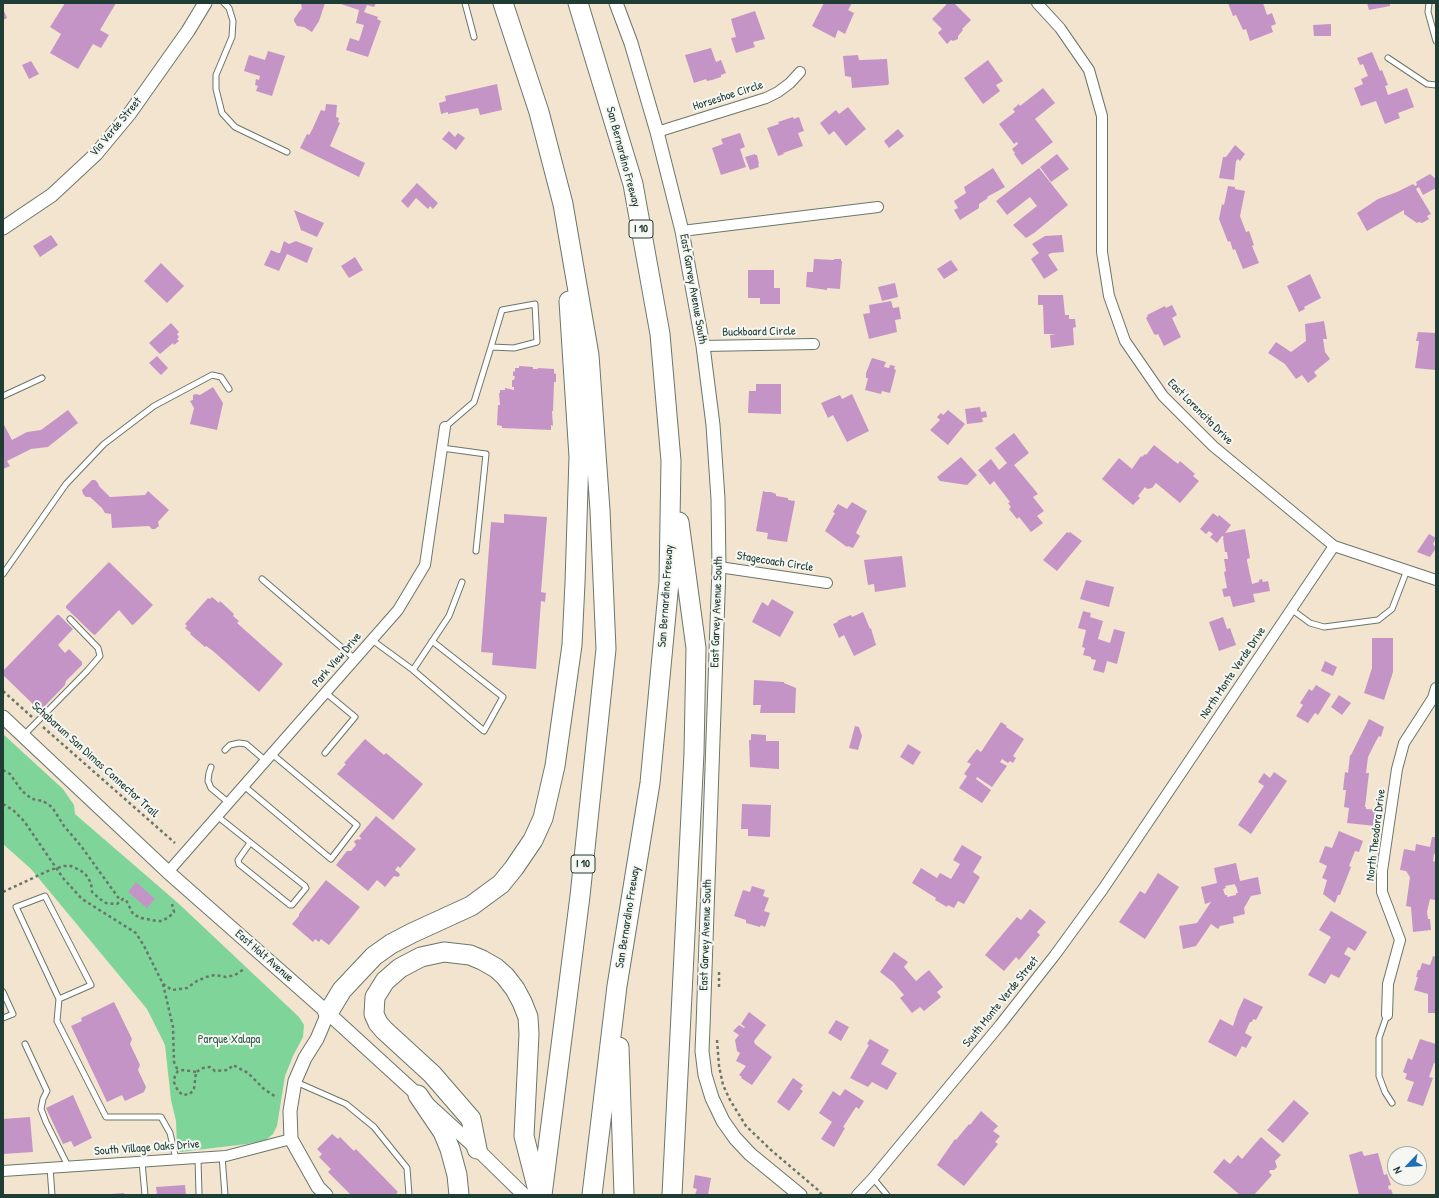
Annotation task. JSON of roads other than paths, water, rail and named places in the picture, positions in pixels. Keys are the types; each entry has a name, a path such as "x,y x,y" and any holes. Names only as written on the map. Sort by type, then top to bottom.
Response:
{"highway":[{"name":"I 10","path":"503,3 539,112 563,204 590,355 600,510 606,649 580,896 542,1195"},
{"name":"San Bernardino Freeway","path":"578,3 633,184 660,334 671,461 669,582 650,783 617,986 592,1195"},
{"path":"328,1013 342,990 374,956 391,944 412,933 471,906 501,884 533,840 543,818 555,766 572,645 576,576 579,457 563,204"},
{"path":"671,461 696,648 694,753 672,1195"},
{"path":"478,1149 471,1119 432,1074 384,1030 378,1023 374,1014 375,997 379,989 393,974 410,962 422,957 444,952 470,955 482,960 496,968 505,976 515,989 522,1002 528,1017 529,1034 524,1136 539,1195"},
{"path":"617,986 624,1195"},
{"path":"418,1095 443,1132 450,1149 457,1175 459,1195"}],"street":[{"name":"Via Verde Street","path":"3,228 52,195 96,154 130,113 188,31 205,3"},
{"name":"East Garvey Avenue South","path":"616,3 630,43 657,132 682,231 703,346 709,386 715,448 719,567 702,1051 705,1075 712,1098 723,1121 735,1138 750,1154 800,1195"},
{"name":"East Lorencita Drive","path":"1037,3 1060,28 1089,70 1102,116 1102,252 1109,296 1125,341 1163,396 1213,446 1334,546 1436,580"},
{"name":"Horseshoe Circle","path":"657,132 766,98 778,92 790,83 800,72"},
{"path":"682,231 878,207"},
{"name":"Buckboard Circle","path":"703,346 814,344"},
{"name":"Park View Drive","path":"168,872 398,610 425,565 445,427"},
{"name":"North Monte Verde Drive","path":"1153,815 1334,546"},
{"name":"Stagecoach Circle","path":"719,567 827,583"},
{"name":"North Theodora Drive","path":"1387,1015 1388,984 1400,940 1382,892 1382,871 1397,769 1404,743 1432,698 1436,688"},
{"name":"East Holt Avenue","path":"3,717 24,735 168,872 328,1013 478,1149 524,1195"},
{"name":"South Monte Verde Street","path":"857,1195 873,1178 1000,1025 1055,955 1103,889 1153,815"},
{"path":"326,1195 318,1187 291,1139 290,1111 295,1081 305,1058 317,1039 328,1013"},
{"name":"South Village Oaks Drive","path":"3,1171 222,1156 291,1139"}],"lane":[{"path":"224,3 229,8 233,21 232,37 216,75 216,89 222,113 236,126 287,152"},
{"path":"465,3 474,37"},
{"path":"1430,3 1428,12 1436,41"},
{"path":"1388,58 1427,84 1436,85"},
{"path":"445,427 474,402 502,310 535,304 537,342 514,348 491,347"},
{"path":"3,574 66,484 104,444 154,406 212,375 221,377 229,389"},
{"path":"3,396 42,378"},
{"path":"442,448 486,454 476,551"},
{"path":"1291,609 1310,623 1324,627 1378,620 1392,609 1407,570"},
{"path":"262,579 355,659"},
{"path":"413,670 449,616 462,582"},
{"path":"24,735 100,656 98,648 70,619"},
{"path":"372,640 413,670 484,731 503,697 432,641"},
{"path":"325,753 355,718 326,692"},
{"path":"225,750 230,746 239,743 246,744 269,757 357,825 331,859 244,786"},
{"path":"211,767 208,781 212,788 229,803"},
{"path":"217,816 305,886 306,888 292,905 290,905 239,864 238,860 250,843"},
{"path":"59,999 91,985 45,896 16,908 59,999 57,1021 106,1117 161,1117 170,1133 176,1159"},
{"path":"3,992 13,1014 3,1018"},
{"path":"1387,1015 1379,1038 1378,1070 1385,1092 1392,1103"},
{"path":"25,1044 47,1090 41,1109 68,1166"},
{"path":"295,1081 346,1104 374,1127 406,1168 409,1195"},
{"path":"222,1156 225,1195"},
{"path":"198,1158 199,1195"},
{"path":"142,1162 145,1195"},
{"path":"50,1168 52,1195"},
{"path":"873,1178 887,1195"}],"park label":[{"name":"Parque Xalapa","path":"229,1040"}]}
